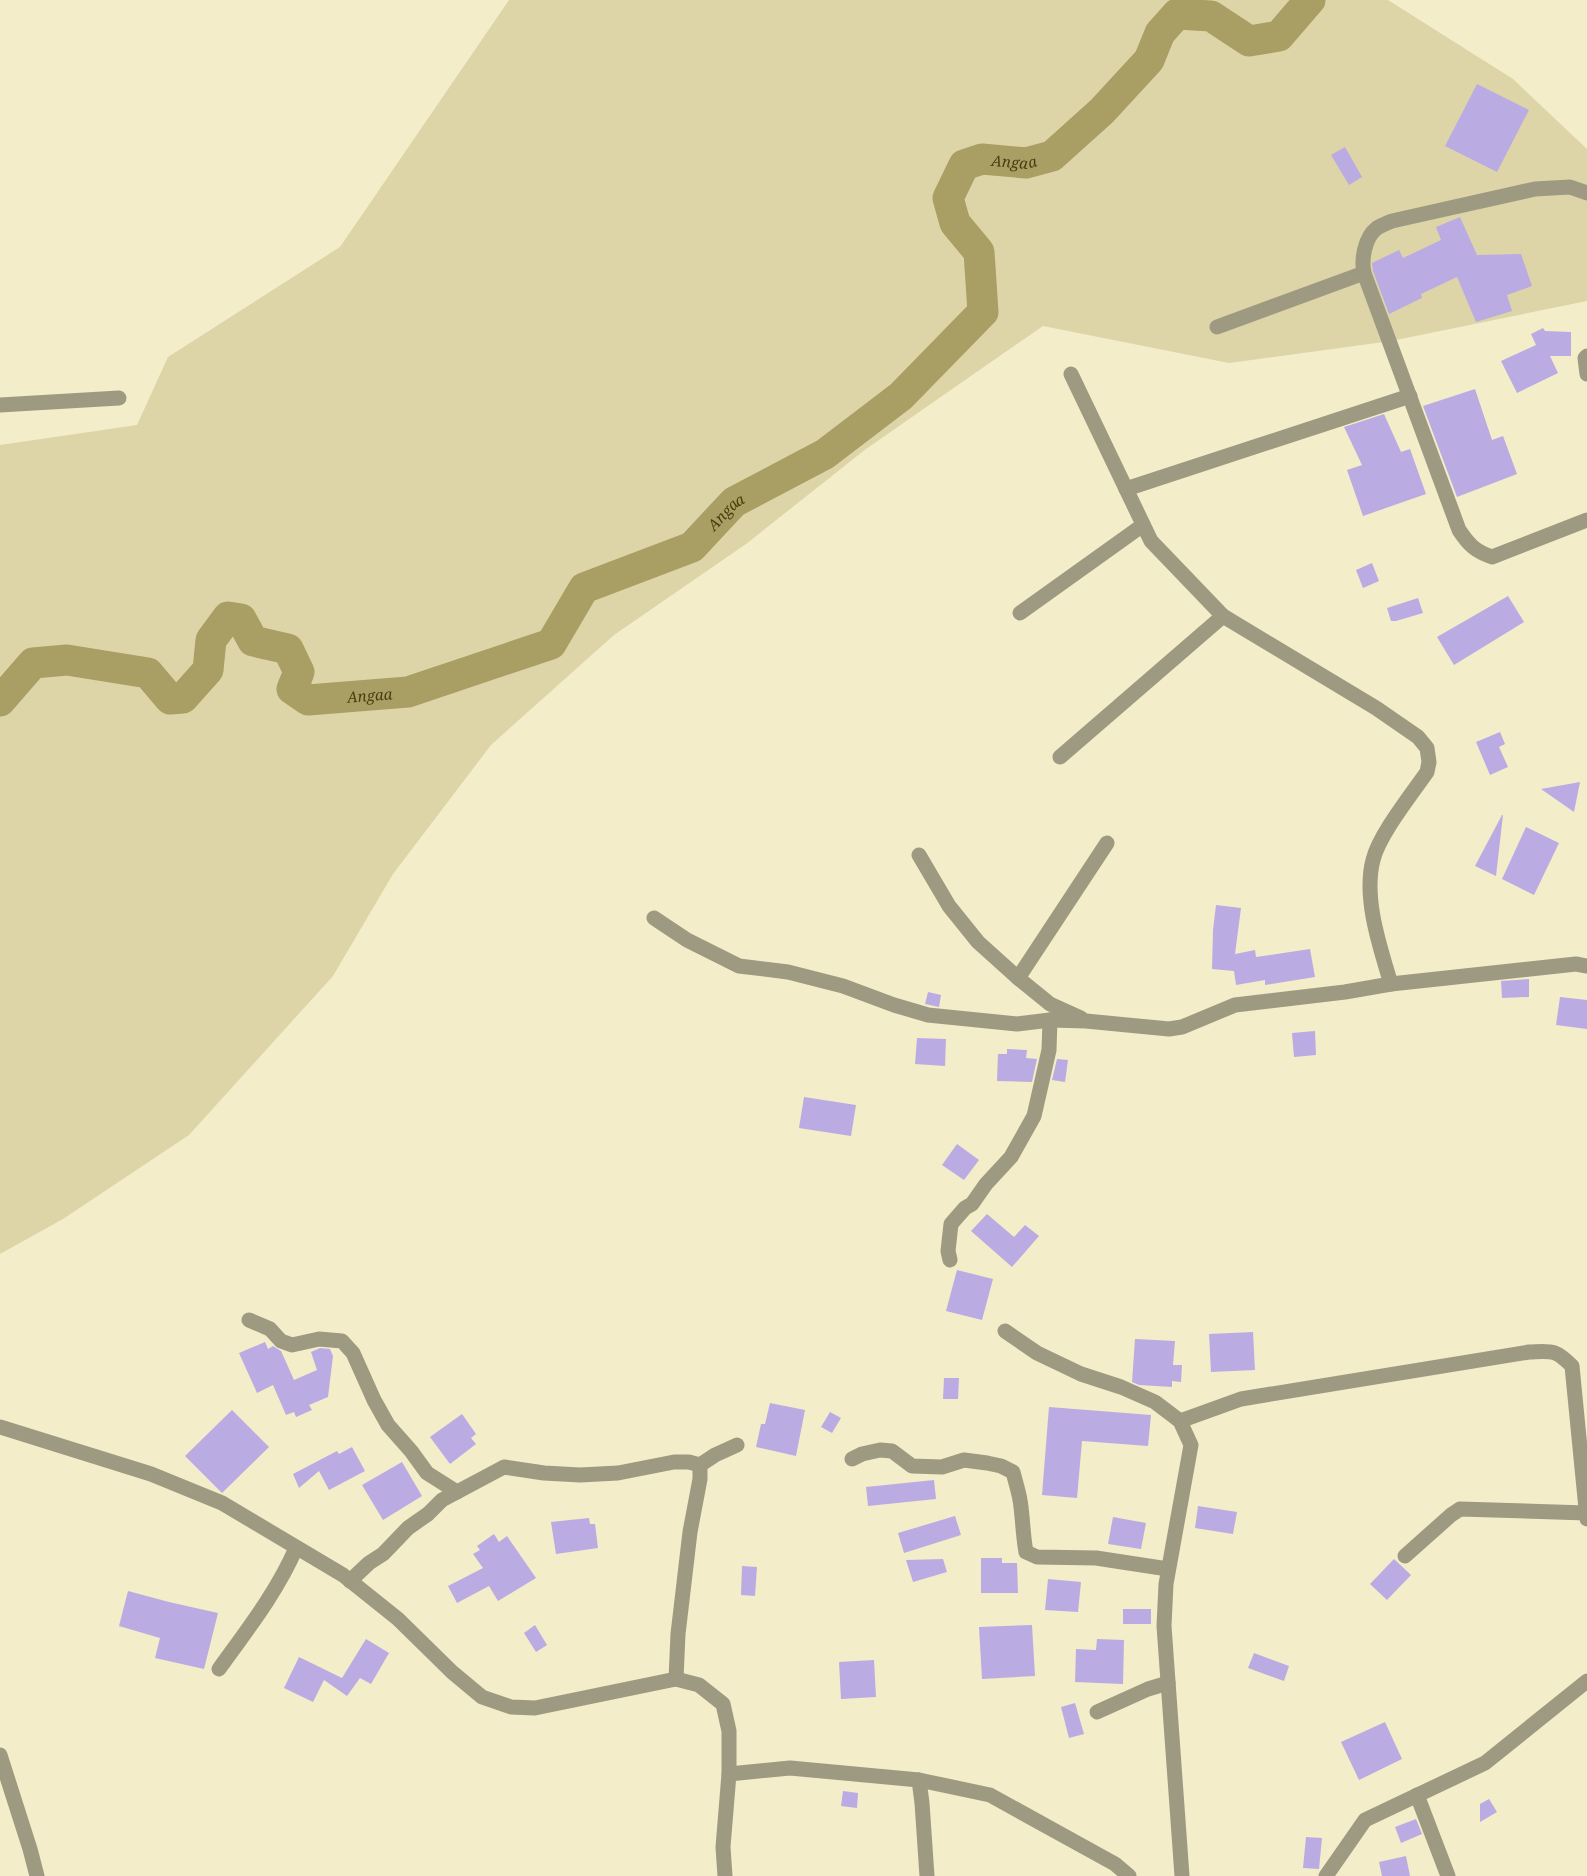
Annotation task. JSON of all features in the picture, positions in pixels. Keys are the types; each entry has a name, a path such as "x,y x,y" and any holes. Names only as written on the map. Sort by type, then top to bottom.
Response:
{"street":[{"path":"1587,193 1570,187 1535,189 1392,221 1376,228 1368,240 1363,258 1364,273 1459,530 1478,552 1492,557 1587,520"},
{"path":"1217,328 1364,273"},
{"path":"1586,353 1587,374"},
{"path":"1071,374 1151,541 1223,616 1376,708 1418,737 1427,748 1429,762 1426,772 1381,840 1373,860 1370,886 1373,914 1380,950 1392,984"},
{"path":"1126,488 1410,396"},
{"path":"0,405 119,398"},
{"path":"1020,613 1143,526"},
{"path":"1060,757 1223,616"},
{"path":"1018,978 1107,843"},
{"path":"919,854 949,906 978,942 1050,1004 1086,1021"},
{"path":"654,918 687,940 739,966 788,972 843,986 894,1005 928,1015 1016,1024 1050,1020 1086,1021 1169,1029 1182,1027 1235,1005 1345,992 1392,984 1576,964 1587,966"},
{"path":"950,1260 948,1251 951,1224 965,1208 972,1204 986,1184 1011,1157 1034,1116 1049,1050 1050,1020"},
{"path":"249,1320 270,1329 281,1341 292,1345 319,1339 342,1341 353,1353 374,1400 388,1425 412,1451 427,1473 457,1492"},
{"path":"1005,1331 1037,1353 1081,1374 1121,1387 1155,1402 1180,1420 1190,1445 1168,1570 1164,1626 1182,1876"},
{"path":"1180,1420 1241,1399 1529,1352 1547,1351 1560,1354 1572,1366 1574,1372 1587,1515 1460,1509 1405,1556"},
{"path":"0,1427 151,1474 222,1503 350,1581 398,1619 452,1672 482,1697 512,1708 535,1708 676,1679 699,1685 723,1704 729,1730 729,1774 722,1846 726,1876"},
{"path":"350,1581 369,1563 383,1554 408,1528 428,1514 442,1500 504,1467 544,1473 580,1475 618,1473 674,1462 689,1462 700,1465 715,1455 737,1445"},
{"path":"852,1459 862,1454 880,1450 892,1450 912,1466 942,1467 964,1460 1002,1466 1012,1472 1018,1489 1026,1552 1038,1557 1096,1558 1168,1570"},
{"path":"676,1679 678,1634 690,1532 700,1479 700,1465"},
{"path":"219,1669 267,1602 289,1565 296,1548"},
{"path":"1326,1876 1365,1820 1485,1763 1587,1681"},
{"path":"1098,1712 1148,1689 1168,1683"},
{"path":"0,1755 37,1876"},
{"path":"729,1774 790,1768 918,1780 990,1796 1115,1864 1129,1876"},
{"path":"918,1780 922,1803 927,1876"},
{"path":"1417,1796 1448,1876"}],"shaded area":[{"path":"509,0 1388,0 1513,79 1587,149 1587,301 1391,341 1229,363 1043,326 866,449 746,544 614,635 491,745 393,874 333,976 189,1135 63,1219 0,1254 0,445 137,425 168,357 340,247"}],"building":[{"path":"1477,84 1529,110 1497,172 1445,146"},
{"path":"1345,147 1362,177 1349,185 1331,155"},
{"path":"1460,217 1477,255 1521,254 1532,286 1507,295 1512,311 1476,322 1457,277 1421,294 1422,298 1389,314 1373,271 1372,263 1399,250 1403,258 1441,240 1436,227"},
{"path":"1543,328 1545,331 1571,332 1571,356 1550,356 1558,373 1517,393 1501,361 1536,345 1531,334"},
{"path":"1475,389 1492,440 1503,436 1517,474 1457,497 1423,406"},
{"path":"1384,414 1401,452 1410,449 1426,494 1363,516 1347,470 1362,465 1344,427"},
{"path":"1372,563 1379,581 1363,588 1356,570"},
{"path":"1508,596 1524,622 1454,665 1437,637"},
{"path":"1418,598 1423,613 1391,621 1387,608"},
{"path":"1500,732 1505,744 1499,747 1508,767 1490,775 1476,742"},
{"path":"1580,782 1574,812 1541,789"},
{"path":"1503,815 1496,876 1475,866"},
{"path":"1526,827 1559,843 1534,895 1502,879"},
{"path":"1216,905 1241,908 1235,954 1255,950 1256,957 1310,949 1315,977 1265,985 1265,980 1236,985 1234,971 1212,969"},
{"path":"1529,979 1529,997 1502,998 1501,981"},
{"path":"928,992 941,995 939,1007 925,1004"},
{"path":"1560,997 1587,1000 1587,1029 1556,1025"},
{"path":"1315,1031 1316,1055 1294,1057 1292,1033"},
{"path":"917,1038 946,1039 945,1066 915,1064"},
{"path":"1007,1049 1027,1050 1026,1058 1037,1059 1032,1082 997,1081 998,1054 1007,1054"},
{"path":"1057,1059 1068,1060 1065,1082 1052,1080"},
{"path":"804,1097 856,1105 851,1136 799,1128"},
{"path":"957,1144 979,1160 964,1180 942,1165"},
{"path":"987,1214 1014,1237 1025,1225 1039,1236 1012,1267 971,1231"},
{"path":"957,1270 993,1279 982,1320 946,1311"},
{"path":"1253,1332 1255,1370 1211,1372 1209,1334"},
{"path":"1135,1339 1175,1341 1173,1365 1182,1365 1181,1382 1172,1381 1172,1387 1139,1385 1132,1382"},
{"path":"265,1342 268,1349 273,1346 281,1351 294,1380 317,1370 311,1352 320,1348 330,1349 333,1356 328,1397 309,1405 312,1410 296,1417 294,1412 286,1415 273,1385 257,1393 239,1353"},
{"path":"944,1378 959,1378 958,1399 943,1399"},
{"path":"770,1403 805,1410 796,1456 756,1447 761,1424 765,1424"},
{"path":"1049,1407 1151,1415 1148,1446 1082,1441 1077,1498 1042,1495"},
{"path":"232,1410 269,1447 222,1493 185,1456"},
{"path":"830,1412 841,1418 832,1433 821,1427"},
{"path":"462,1414 476,1434 471,1438 476,1444 450,1464 430,1437"},
{"path":"352,1447 365,1471 329,1490 319,1471 299,1488 293,1474 337,1451 339,1454"},
{"path":"402,1462 422,1496 383,1520 362,1485"},
{"path":"934,1480 936,1499 868,1506 866,1487"},
{"path":"1198,1506 1237,1512 1233,1534 1195,1528"},
{"path":"955,1516 961,1535 904,1553 898,1533"},
{"path":"1113,1517 1146,1523 1141,1549 1108,1544"},
{"path":"589,1518 590,1524 595,1524 598,1548 556,1554 551,1522"},
{"path":"494,1534 499,1542 507,1536 536,1578 498,1601 489,1586 457,1603 448,1586 483,1568 473,1554 480,1550 477,1546"},
{"path":"981,1558 1002,1558 1002,1563 1017,1563 1018,1593 981,1593"},
{"path":"943,1559 947,1572 913,1582 906,1560"},
{"path":"1394,1559 1411,1575 1387,1600 1370,1584"},
{"path":"742,1566 757,1567 755,1596 741,1595"},
{"path":"1048,1579 1081,1582 1078,1612 1045,1610"},
{"path":"128,1591 218,1613 204,1669 155,1658 160,1638 119,1626"},
{"path":"1123,1609 1151,1609 1151,1624 1123,1624"},
{"path":"535,1625 547,1645 536,1652 524,1633"},
{"path":"1032,1625 1035,1676 982,1679 979,1627"},
{"path":"366,1639 389,1653 371,1684 360,1678 347,1696 324,1680 313,1702 284,1688 299,1657 342,1678"},
{"path":"1097,1639 1124,1640 1123,1684 1075,1682 1076,1649 1096,1650"},
{"path":"1254,1653 1289,1666 1284,1681 1248,1668"},
{"path":"874,1660 876,1697 841,1699 839,1662"},
{"path":"1075,1703 1084,1734 1069,1738 1061,1707"},
{"path":"1385,1722 1402,1759 1359,1780 1341,1742"},
{"path":"843,1791 858,1793 857,1808 841,1806"},
{"path":"1489,1799 1497,1812 1480,1822 1480,1804"},
{"path":"1416,1819 1422,1834 1401,1843 1395,1827"},
{"path":"1306,1837 1322,1838 1319,1869 1303,1868"},
{"path":"1406,1856 1410,1876 1382,1876 1379,1862"}],"waterway":[{"name":"Angaa","path":"0,701 33,663 67,660 148,673 170,699 183,698 208,670 211,640 228,617 241,619 253,641 288,649 299,672 292,689 308,700 408,692 551,644 584,588 692,547 734,502 825,454 901,396 983,312 979,252 955,223 948,198 964,165 982,159 1026,163 1052,156 1102,111 1149,60 1160,33 1177,14 1211,16 1249,41 1279,36 1310,0"}]}
